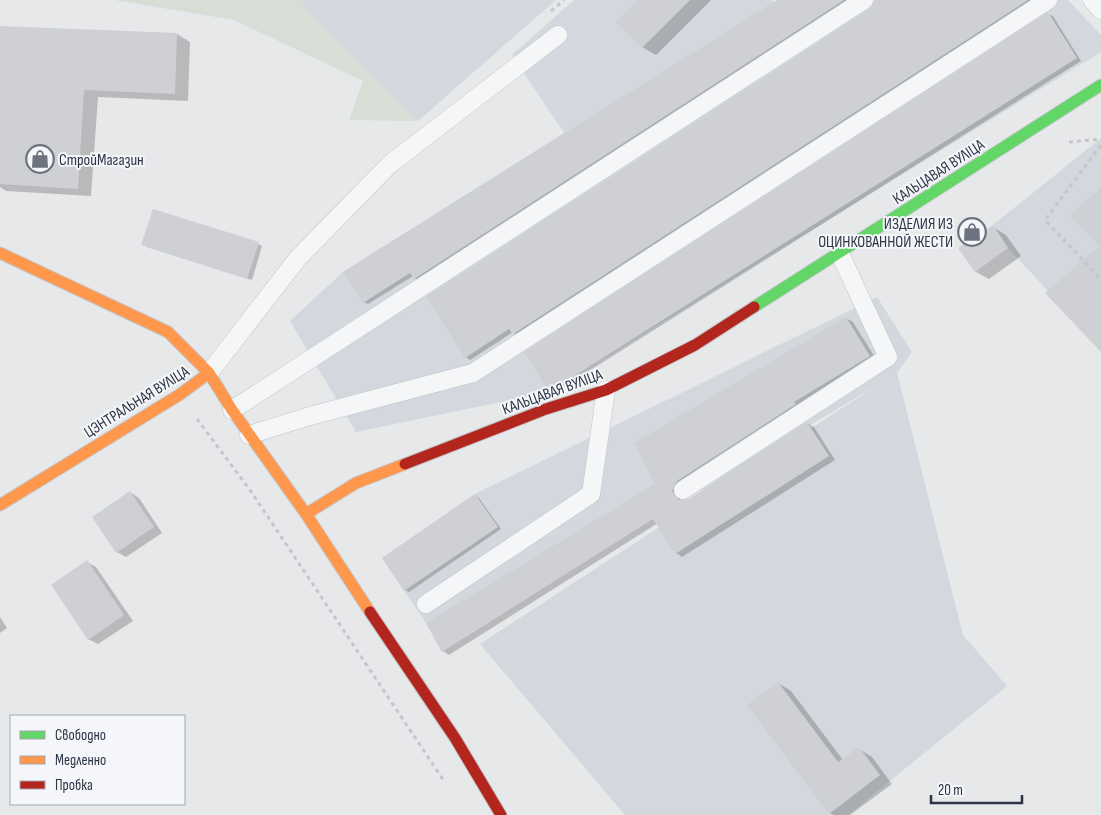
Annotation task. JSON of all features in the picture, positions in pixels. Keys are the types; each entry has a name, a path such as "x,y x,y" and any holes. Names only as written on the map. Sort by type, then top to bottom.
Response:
{"street":[{"name":"КАЛЬЦАВАЯ ВУЛІЦА","path":"306,514 356,483 546,409 606,390 695,345 840,254 1101,85"},
{"name":"ЦЭНТРАЛЬНАЯ ВУЛІЦА","path":"0,253 168,332 209,373 179,395 0,504"},
{"path":"209,373 249,435 306,514 336,565 472,763 501,815"}],"lane":[{"path":"232,410 864,0"},
{"path":"249,435 310,416 473,372 1048,0"},
{"path":"1092,0 1101,10"},
{"path":"209,373 298,258 390,164 558,35"},
{"path":"684,490 888,356 840,254"},
{"path":"426,604 591,494 606,390"}],"path":[{"path":"1101,145 1046,220 1101,278"},
{"path":"179,395 250,490 448,787"},
{"path":"250,490 276,473"}],"shaded area":[{"path":"114,0 303,0 303,7 418,121 349,120 363,81 234,20"},
{"path":"303,0 556,0 418,121 303,7"},
{"path":"574,0 772,0 774,2 777,0 1068,0 1101,35 1101,52 549,392 356,432 290,321 343,272 564,133 512,55"},
{"path":"1101,138 1101,348 1008,248 993,225"},
{"path":"877,297 912,352 897,373 963,635 1007,686 848,815 625,815 480,644 879,384 638,528 442,652 426,623 382,558 475,494"}],"building":[{"path":"639,0 690,0 642,48 616,22"},
{"path":"777,0 844,0 414,279 410,273 363,303 343,272"},
{"path":"875,0 1028,0 513,334 509,329 465,358 426,297 870,9"},
{"path":"1048,12 1077,58 549,392 524,352"},
{"path":"0,26 177,33 175,94 84,90 78,189 0,184"},
{"path":"1101,187 1101,352 1045,293 1099,246 1070,216"},
{"path":"153,209 259,242 247,279 141,245"},
{"path":"993,225 1008,248 975,272 958,248"},
{"path":"846,317 870,356 794,402 796,404 677,481 672,491 679,500 689,499 807,422 829,456 675,554 653,519 442,652 426,623 655,484 634,443"},
{"path":"130,491 154,527 116,553 92,517"},
{"path":"475,494 498,527 404,591 382,558"},
{"path":"87,560 124,615 88,640 51,585"},
{"path":"778,682 838,762 859,747 880,775 829,814 747,705"}],"traffic: fast":[{"path":"754,307 1101,85"}],"traffic: slow":[{"path":"0,253 168,332 209,373 232,410 306,514"},
{"path":"0,505 179,395 209,373"},
{"path":"370,612 306,514 356,483 405,464"}],"traffic: jam":[{"path":"405,464 546,409 606,390 695,345 754,307"},
{"path":"370,612 455,738 501,815"}],"place":[{"name":"СтройМагазин","path":"40,159"},
{"name":"ИЗДЕЛИЯ ИЗ ОЦИНКОВАННОЙ ЖЕСТИ","path":"972,232"}]}
